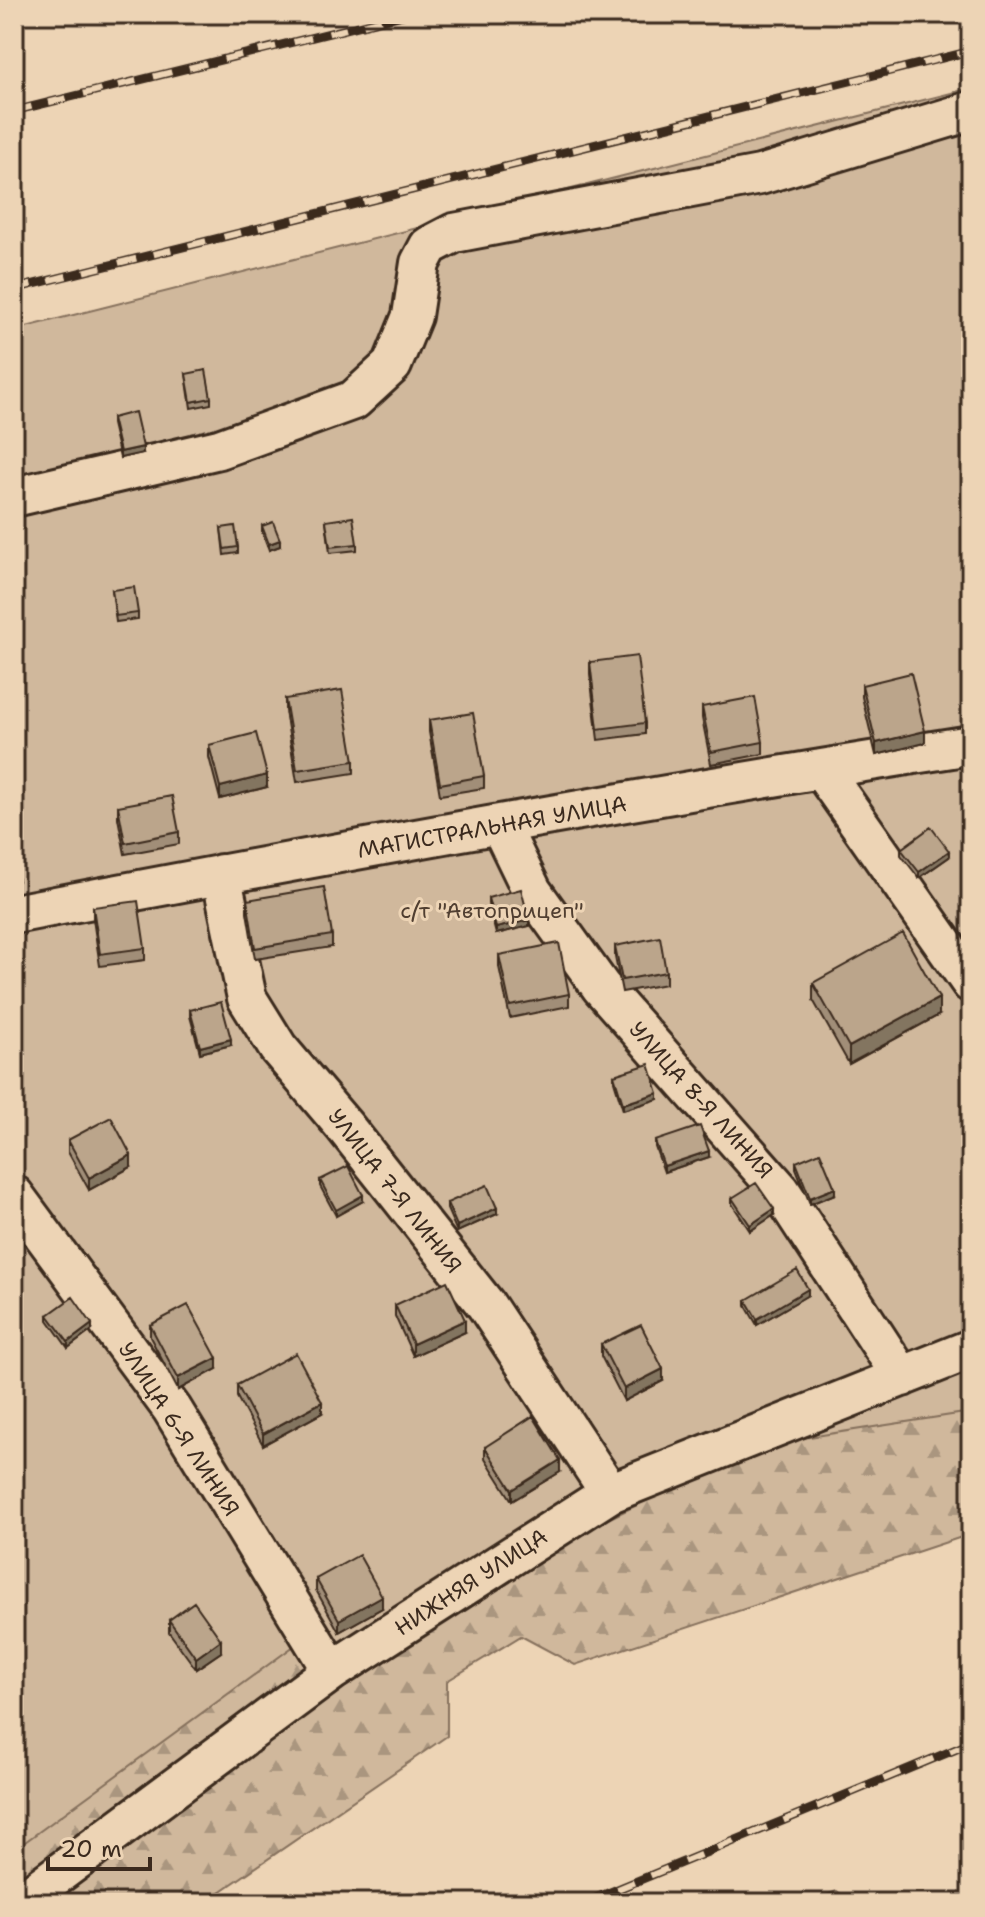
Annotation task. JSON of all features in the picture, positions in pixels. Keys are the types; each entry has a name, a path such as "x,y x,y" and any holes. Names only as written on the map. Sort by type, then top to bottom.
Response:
{"street":[{"path":"14,497 219,449 354,400 392,365 412,316 420,263 429,246 454,233 760,175 971,111"},
{"name":"МАГИСТРАЛЬНАЯ УЛИЦА","path":"14,914 221,874 971,745"},
{"path":"821,769 971,983"},
{"name":"УЛИЦА 8-Я ЛИНИЯ","path":"500,825 532,891 601,987 780,1190 902,1377"},
{"name":"УЛИЦА 7-Я ЛИНИЯ","path":"221,874 247,998 278,1048 486,1305 610,1493"},
{"name":"УЛИЦА 6-Я ЛИНИЯ","path":"14,1195 172,1409 332,1671"},
{"name":"НИЖНЯЯ УЛИЦА","path":"19,1903 332,1671 610,1493 971,1349"}],"green space":[{"name":"с/т \"Автоприцеп\"","path":"971,88 971,1491 324,1676 14,1903 14,330"},
{"path":"971,1412 971,1534 575,1665 521,1636 447,1681 447,1736 204,1903 14,1903 14,1850 309,1635 340,1659 479,1581 764,1444"},
{"path":"837,1891 851,1903 806,1903"}],"building":[{"path":"206,370 211,398 191,402 186,374"},
{"path":"135,412 143,447 120,452 112,418"},
{"path":"353,517 357,544 330,547 326,521"},
{"path":"273,522 280,540 269,544 262,526"},
{"path":"235,526 238,547 224,549 221,528"},
{"path":"134,587 138,613 116,616 112,590"},
{"path":"637,656 645,723 598,729 590,662"},
{"path":"911,673 925,731 876,743 862,685"},
{"path":"342,690 354,761 297,770 285,699"},
{"path":"755,697 763,742 711,752 702,707"},
{"path":"473,713 484,776 440,784 429,720"},
{"path":"256,733 267,775 220,787 209,745"},
{"path":"172,796 179,832 125,843 118,806"},
{"path":"931,827 949,851 919,872 901,849"},
{"path":"14,849 18,869 14,870"},
{"path":"324,887 332,935 255,948 247,900"},
{"path":"521,889 529,920 496,928 488,898"},
{"path":"138,901 145,948 100,954 93,907"},
{"path":"903,933 939,998 849,1047 813,983"},
{"path":"660,937 666,972 622,980 615,946"},
{"path":"559,943 569,994 510,1006 499,955"},
{"path":"221,1002 231,1039 200,1047 190,1010"},
{"path":"649,1064 658,1093 623,1104 614,1075"},
{"path":"111,1117 131,1155 89,1178 68,1140"},
{"path":"700,1126 709,1151 664,1166 655,1141"},
{"path":"820,1152 835,1188 810,1198 796,1162"},
{"path":"348,1166 363,1195 336,1210 320,1180"},
{"path":"756,1183 774,1209 750,1225 732,1198"},
{"path":"487,1185 497,1208 457,1226 447,1203"},
{"path":"797,1270 808,1289 757,1319 746,1300"},
{"path":"447,1281 465,1320 413,1344 395,1305"},
{"path":"73,1297 92,1324 68,1342 48,1315"},
{"path":"188,1305 217,1358 178,1378 150,1325"},
{"path":"641,1325 663,1369 624,1389 601,1344"},
{"path":"296,1353 322,1402 263,1434 237,1385"},
{"path":"533,1416 560,1460 512,1490 485,1447"},
{"path":"359,1555 382,1596 339,1620 316,1579"},
{"path":"194,1602 221,1640 196,1658 169,1620"}],"railway":[{"path":"14,111 407,14"},
{"path":"14,289 971,51"},
{"path":"584,1903 971,1743"}]}
